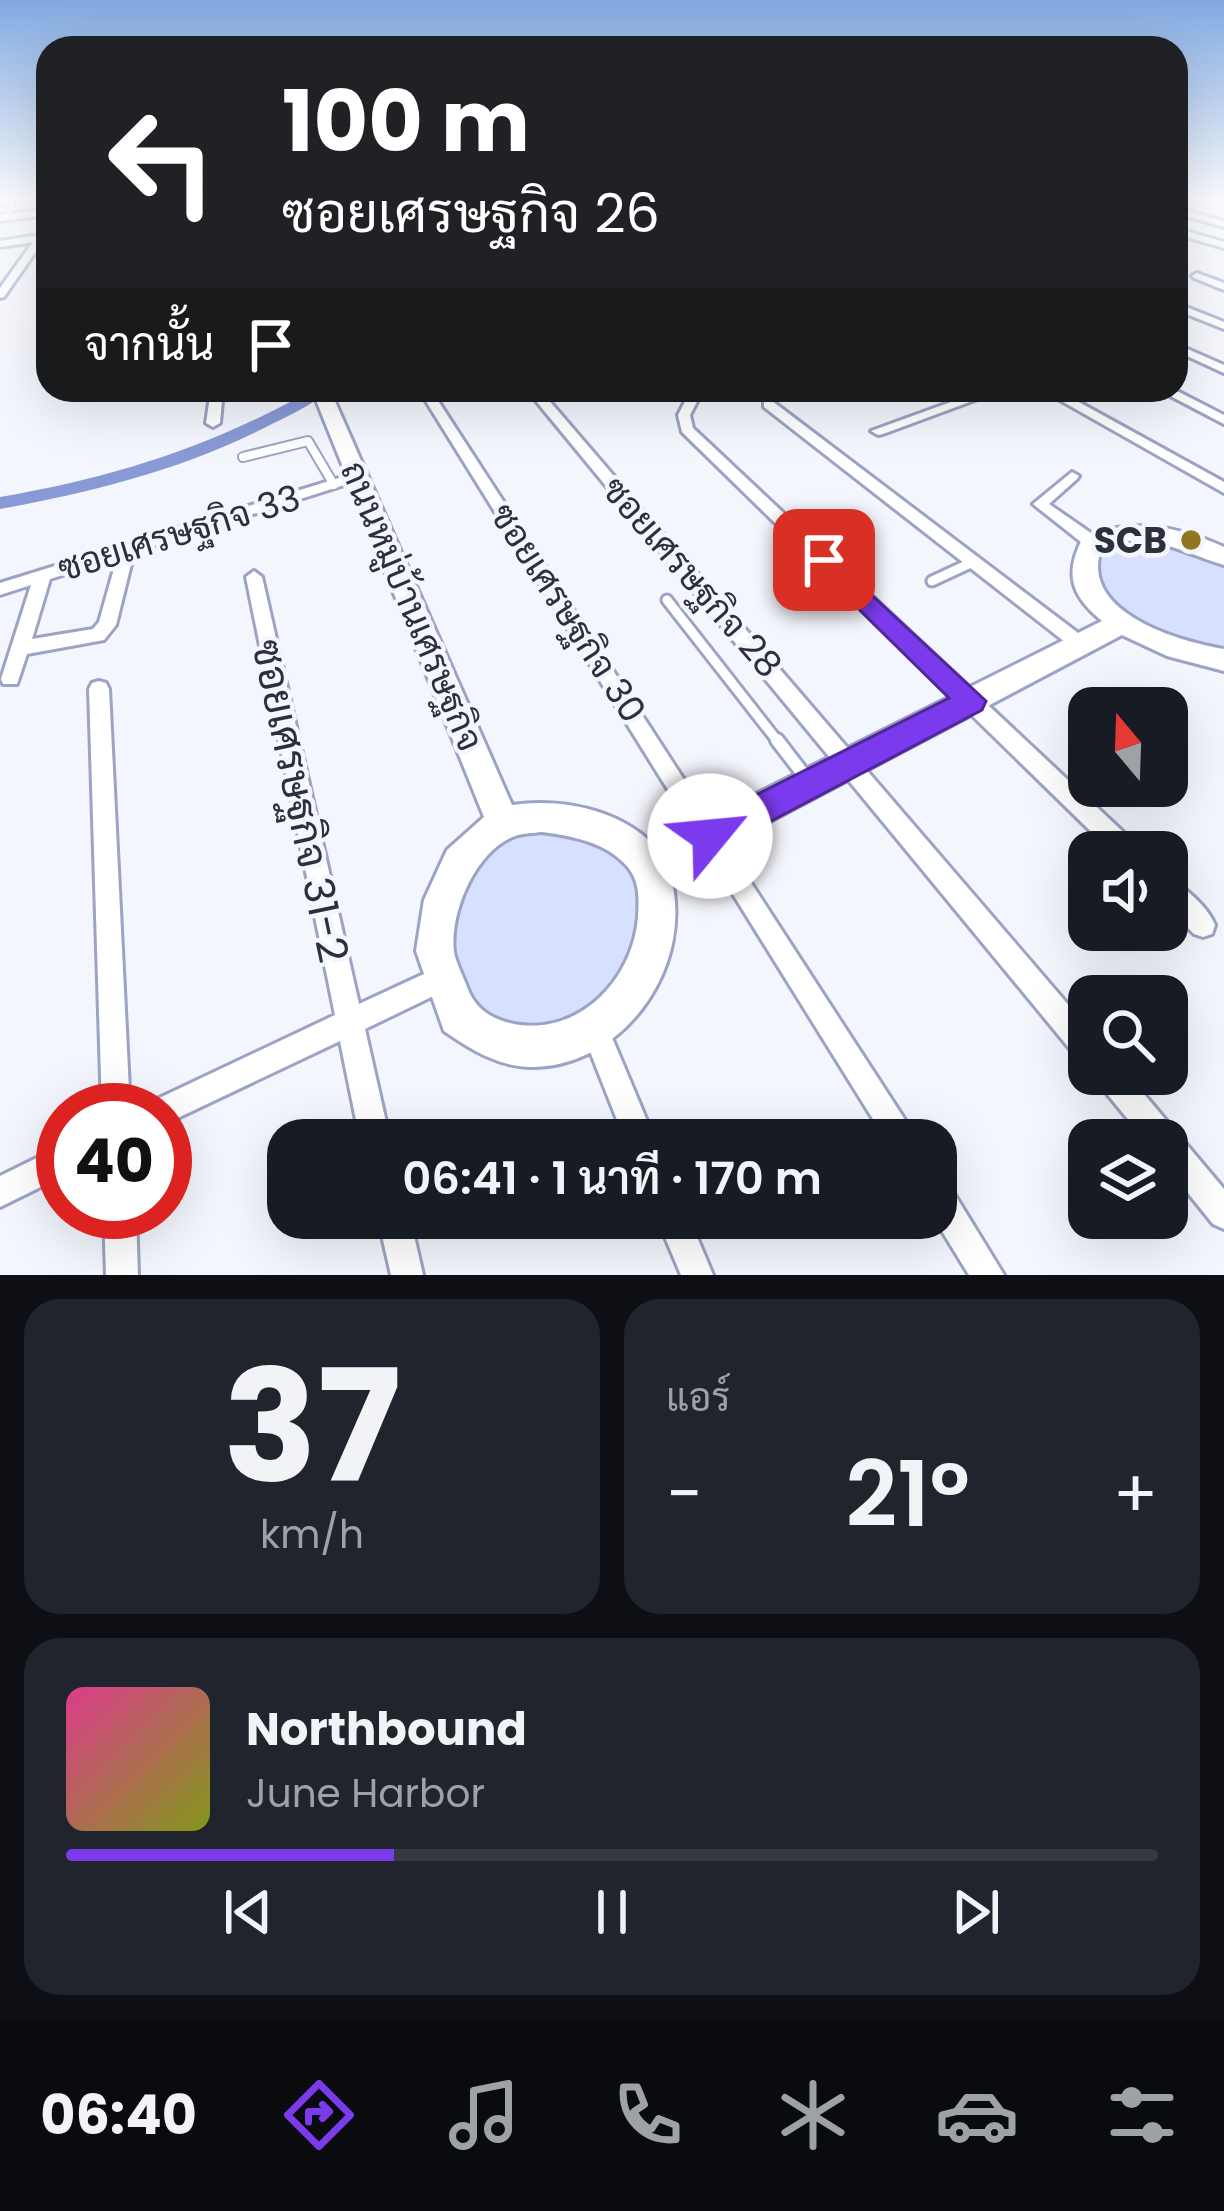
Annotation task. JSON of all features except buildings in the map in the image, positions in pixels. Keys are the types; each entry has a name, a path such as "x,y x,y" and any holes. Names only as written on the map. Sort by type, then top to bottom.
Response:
{"street":[{"path":"1,292 28,258"},
{"path":"1197,276 1224,287"},
{"path":"1188,311 1224,326"},
{"path":"1188,352 1224,369"},
{"path":"213,423 216,402"},
{"name":"ถนนหมู่บ้านเศรษฐกิจ","path":"325,402 346,481 502,822"},
{"name":"ซอยเศรษฐกิจ 30","path":"433,402 890,1119"},
{"name":"ซอยเศรษฐกิจ 28","path":"543,402 1068,1025"},
{"path":"691,402 684,415 687,429 1106,831"},
{"path":"878,431 961,402"},
{"path":"1070,402 1224,488"},
{"path":"1188,402 1224,420"},
{"path":"768,404 1080,644"},
{"path":"1072,476 1040,504 1092,542"},
{"name":"ซอยเศรษฐกิจ 33","path":"0,589 346,481"},
{"path":"1224,557 1150,532 1112,533 1092,542 1082,556 1082,576 1095,598 1122,623 1166,647 1224,660"},
{"path":"20,648 98,635 107,625 128,549"},
{"path":"10,679 43,575"},
{"name":"ซอยเศรษฐกิจ 31-2","path":"254,577 370,1119"},
{"path":"649,866 1122,623"},
{"path":"100,688 115,1083"},
{"path":"542,817 577,820 606,832 649,866 658,904 653,952 631,995 595,1031 546,1046 497,1041 458,1017 441,980 435,951 442,900 459,862 502,822 542,817"},
{"path":"1188,910 1203,925"},
{"path":"192,1097 441,980"},
{"path":"595,1031 631,1119"},
{"path":"1126,1095 1146,1119"},
{"path":"1188,1167 1220,1202"},
{"path":"0,1192 36,1174"},
{"path":"957,1226 988,1275"},
{"path":"121,1239 122,1275"},
{"path":"399,1239 407,1275"},
{"path":"682,1239 697,1275"}],"lane":[{"path":"243,458 308,440 346,481"},
{"path":"932,581 973,562"},
{"path":"667,600 810,783"}],"shaded area":[{"path":"1151,534 1224,561 1224,651 1185,643 1152,629 1093,581 1094,551 1106,541"},
{"path":"569,825 621,854 638,881 643,948 602,1009 534,1030 500,1022 473,1002 454,973 449,907 462,877 508,834"}],"waterway":[{"path":"0,503 89,486 168,463 243,433 302,402"}],"place":[{"name":"SCB","path":"1191,540"}],"route":[{"path":"710,836 971,701 824,560"}]}
